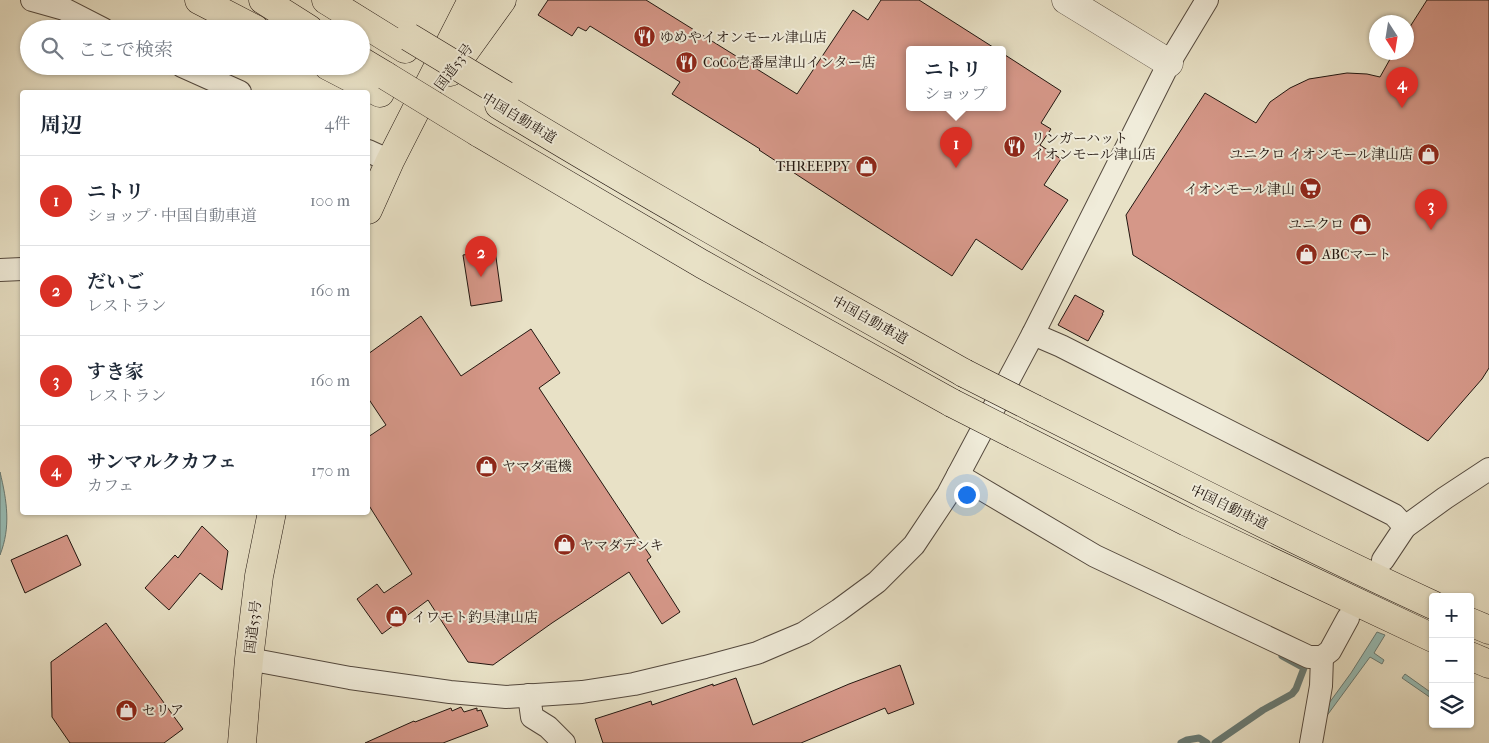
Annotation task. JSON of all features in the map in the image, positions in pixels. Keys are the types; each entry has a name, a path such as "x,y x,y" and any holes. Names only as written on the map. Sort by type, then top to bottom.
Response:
{"highway":[{"path":"199,0 238,20"},
{"path":"263,0 295,20"},
{"name":"中国自動車道","path":"326,0 364,20"},
{"path":"354,0 407,43"},
{"name":"国道53号","path":"404,135 472,0"},
{"name":"国道53号","path":"370,200 379,156 404,135 502,0"},
{"name":"中国自動車道","path":"370,23 407,43 502,100 607,171 964,373 1034,409 1382,570 1429,602"},
{"path":"370,71 383,85"},
{"path":"354,75 383,85 952,403 1187,522 1356,612 1429,637"},
{"name":"国道53号","path":"242,743 249,659 259,576 271,515"},
{"path":"1474,624 1489,630"},
{"path":"1474,658 1489,664"}],"street":[{"path":"32,0 64,9 85,20"},
{"path":"1066,0 1169,63"},
{"path":"249,659 350,678 450,692 506,697 582,692 634,684 705,668 758,653 804,633 839,610 877,582 914,545 948,494 1033,334 1169,63 1207,0"},
{"path":"202,75 236,90"},
{"path":"0,270 20,269"},
{"path":"1033,334 1394,515 1405,527"},
{"path":"1382,570 1405,527 1489,469"},
{"path":"958,475 1095,556 1309,656 1322,657 1330,651 1356,612"},
{"path":"1311,743 1321,686 1322,657"},
{"path":"529,695 532,717 548,727 564,743"}],"water":[{"path":"0,472 7,524 0,555"},
{"path":"1377,632 1385,635 1374,653 1384,660 1382,664 1370,657 1323,721 1324,710 1351,673"},
{"path":"1405,674 1429,691 1429,697 1402,678"}],"building":[{"path":"548,0 646,0 797,94 853,10 868,20 881,0 919,0 991,46 906,46 906,111 1006,111 1006,56 1061,91 1041,123 1051,129 1040,145 1061,159 1044,185 1068,200 1022,270 976,239 952,276 760,149 672,94 680,82 590,26 586,31 578,27 572,36 538,15"},
{"name":"イオンモール津山","path":"1427,0 1489,0 1489,368 1482,379 1428,441 1133,255 1126,215 1205,93 1256,123 1270,102 1290,88 1309,79 1347,73 1380,77 1390,60 1414,60 1414,20"},
{"path":"495,250 502,301 471,306 463,255"},
{"path":"1075,295 1104,311 1088,341 1058,325"},
{"name":"ヤマダ電機","path":"421,316 461,376 531,329 560,373 539,388 651,557 647,560 680,612 662,624 629,572 493,665 468,662 428,600 382,634 357,599 377,584 384,593 412,574 370,507 370,436 386,425 370,401 370,353"},
{"path":"202,526 228,551 222,590 200,573 169,610 145,588 175,555 178,558"},
{"path":"67,535 81,565 25,593 11,560"},
{"path":"106,623 183,729 164,743 70,743 52,717 51,662"},
{"path":"900,665 914,704 888,714 885,708 801,743 603,743 595,719 651,701 652,705 736,678 753,725 849,684"},
{"path":"461,707 464,712 477,708 477,711 481,710 488,726 443,743 365,743 414,721 451,708 452,711"}],"waterway":[{"path":"1215,743 1263,710 1292,694 1296,689 1304,668 1282,656"},
{"path":"1181,743 1199,738 1207,743"}],"place":[{"name":"ゆめやイオンモール津山店","path":"644,37"},
{"name":"CoCo壱番屋津山インター店","path":"687,62"},
{"name":"サンマルクカフェ","path":"1402,108"},
{"name":"リンガーハット イオンモール津山店","path":"1015,146"},
{"name":"ユニクロ イオンモール津山店","path":"1429,154"},
{"name":"THREEPPY","path":"866,166"},
{"name":"ニトリ","path":"956,168"},
{"name":"イオンモール津山","path":"1311,189"},
{"name":"ユニクロ","path":"1360,224"},
{"name":"すき家","path":"1431,230"},
{"name":"ABCマート","path":"1306,254"},
{"name":"だいご","path":"481,277"},
{"name":"ヤマダ電機","path":"486,466"},
{"name":"ヤマダデンキ","path":"564,545"},
{"name":"イワモト釣具津山店","path":"396,617"},
{"name":"セリア","path":"126,710"}]}
